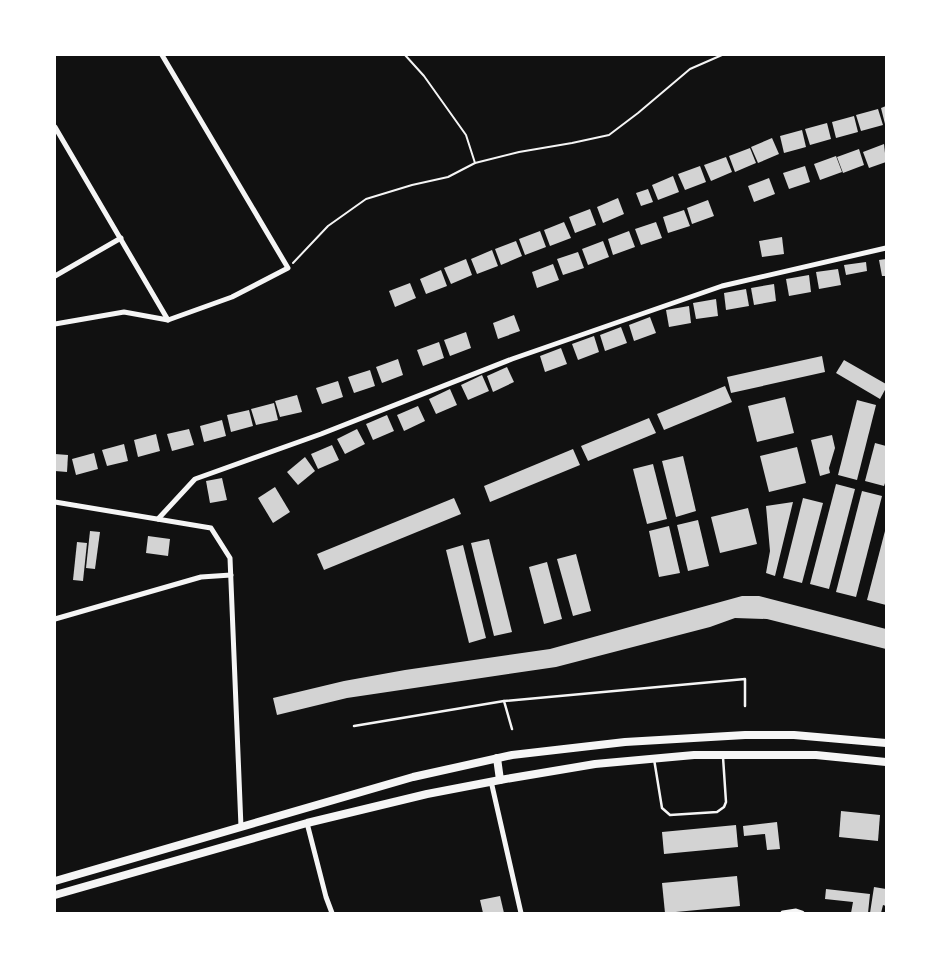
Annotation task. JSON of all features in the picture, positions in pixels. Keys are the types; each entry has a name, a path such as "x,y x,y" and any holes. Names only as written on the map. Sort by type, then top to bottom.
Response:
{"highway":[{"path":"55,881 413,777 497,758 625,742 745,735 794,734 886,743"},
{"path":"55,895 307,823 427,794 491,781 596,764 723,754 816,755 886,762"},
{"path":"497,758 500,780"}],"street":[{"path":"55,324 124,312 168,320 232,297 288,268 162,55"},
{"path":"55,127 168,320"},
{"path":"55,143 62,138"},
{"path":"55,276 121,238"},
{"path":"158,519 195,479 321,434 512,359 722,286 886,248"},
{"path":"55,502 211,528 230,558 241,827"},
{"path":"55,618 201,577 231,575"},
{"path":"491,781 521,913"},
{"path":"307,823 332,913"},
{"path":"783,913 796,911 802,913"}],"lane":[{"path":"354,726 504,701 745,680 745,706"},
{"path":"504,701 512,729"},
{"path":"654,758 662,808 670,816 717,812 724,807 726,802 723,754"}],"path":[{"path":"405,55 424,76 466,136 475,163"},
{"path":"288,268 328,226 366,199 448,177 475,163 519,152 608,135 690,69 722,55"}],"building":[{"path":"886,106 886,124 885,124 881,108"},
{"path":"878,109 883,125 861,131 856,115"},
{"path":"854,116 858,132 836,138 832,122"},
{"path":"827,123 831,139 810,145 805,129"},
{"path":"802,130 806,147 784,153 780,136"},
{"path":"772,138 779,154 758,163 751,147"},
{"path":"884,144 886,162 869,168 863,152"},
{"path":"750,148 756,163 735,172 729,156"},
{"path":"859,149 864,165 843,173 837,157"},
{"path":"836,156 842,172 820,180 814,164"},
{"path":"726,157 732,172 711,181 704,165"},
{"path":"700,166 706,182 685,190 678,174"},
{"path":"805,166 810,182 789,189 783,173"},
{"path":"673,176 679,192 658,200 652,185"},
{"path":"769,178 775,194 754,202 748,186"},
{"path":"648,189 653,202 641,206 636,193"},
{"path":"618,198 624,214 603,223 597,207"},
{"path":"708,200 714,216 692,224 687,208"},
{"path":"590,209 596,225 575,233 569,217"},
{"path":"684,210 690,226 668,233 663,217"},
{"path":"564,222 571,238 550,246 544,230"},
{"path":"656,222 662,238 641,245 635,229"},
{"path":"540,231 546,247 525,255 519,239"},
{"path":"629,231 635,247 613,255 608,239"},
{"path":"782,237 784,254 762,257 759,241"},
{"path":"516,241 522,256 501,265 495,249"},
{"path":"603,241 609,257 588,265 582,249"},
{"path":"492,250 498,266 477,274 471,259"},
{"path":"578,252 584,268 563,275 557,259"},
{"path":"466,259 472,275 451,284 444,268"},
{"path":"886,259 886,276 882,276 879,260"},
{"path":"866,262 867,271 846,275 844,265"},
{"path":"553,264 559,280 537,288 532,272"},
{"path":"838,269 841,285 819,289 816,272"},
{"path":"441,270 447,286 426,294 420,279"},
{"path":"809,275 811,292 789,296 786,279"},
{"path":"410,283 416,298 395,307 389,291"},
{"path":"774,284 776,301 754,305 751,288"},
{"path":"746,289 749,306 726,310 724,293"},
{"path":"716,299 718,316 696,319 693,303"},
{"path":"689,306 691,323 669,327 666,310"},
{"path":"514,315 520,331 498,339 493,323"},
{"path":"650,317 656,333 634,341 629,325"},
{"path":"621,327 627,343 605,351 600,335"},
{"path":"466,332 471,348 450,356 444,340"},
{"path":"594,336 599,352 578,360 572,344"},
{"path":"439,342 444,358 423,366 417,350"},
{"path":"561,348 567,364 545,372 540,356"},
{"path":"822,356 825,372 731,393 727,377"},
{"path":"398,359 403,375 382,383 376,367"},
{"path":"844,360 886,384 880,399 836,373"},
{"path":"507,367 514,382 493,392 487,376"},
{"path":"370,370 375,386 354,393 348,377"},
{"path":"482,375 489,391 468,400 461,385"},
{"path":"338,381 343,397 322,404 316,388"},
{"path":"725,386 732,402 664,430 657,414"},
{"path":"450,389 457,405 436,414 429,399"},
{"path":"297,395 302,412 280,417 275,401"},
{"path":"785,397 794,433 757,442 748,406"},
{"path":"857,400 876,405 857,480 838,475"},
{"path":"274,403 278,420 256,425 251,409"},
{"path":"418,406 425,421 404,431 397,415"},
{"path":"249,410 253,426 231,432 227,415"},
{"path":"387,415 394,431 373,440 366,424"},
{"path":"649,418 656,433 588,461 581,446"},
{"path":"222,420 226,436 204,442 200,426"},
{"path":"189,429 194,445 172,451 167,434"},
{"path":"357,429 365,444 345,454 337,439"},
{"path":"156,434 160,451 138,457 134,440"},
{"path":"832,435 835,448 829,468 830,473 820,476 811,440"},
{"path":"875,443 886,446 886,480 884,486 865,481"},
{"path":"124,444 128,461 107,466 102,450"},
{"path":"332,445 339,460 318,469 311,454"},
{"path":"797,447 806,483 769,492 760,456"},
{"path":"573,449 580,465 490,502 484,486"},
{"path":"94,453 98,469 76,475 72,459"},
{"path":"55,454 68,455 67,472 55,471"},
{"path":"683,456 696,511 676,517 662,461"},
{"path":"305,457 315,471 298,485 287,472"},
{"path":"653,464 667,519 647,524 633,469"},
{"path":"222,478 227,500 210,503 206,481"},
{"path":"836,484 855,489 829,589 810,584"},
{"path":"275,487 290,512 273,523 258,498"},
{"path":"862,491 882,496 856,597 836,592"},
{"path":"454,498 461,514 324,570 317,554"},
{"path":"803,498 823,503 802,583 783,578"},
{"path":"793,502 775,576 766,573 770,551 766,506"},
{"path":"748,508 757,544 720,553 711,517"},
{"path":"698,520 709,566 688,571 677,525"},
{"path":"669,526 680,573 659,577 649,531"},
{"path":"90,531 100,532 95,569 86,568"},
{"path":"886,531 886,605 867,600"},
{"path":"148,536 170,539 168,556 146,553"},
{"path":"489,539 512,632 494,636 471,543"},
{"path":"77,542 87,543 83,581 73,580"},
{"path":"463,545 486,638 469,643 446,550"},
{"path":"576,554 591,611 573,616 557,559"},
{"path":"547,562 562,619 544,624 529,567"},
{"path":"742,596 759,596 886,629 886,649 767,619 735,618 710,627 556,667 347,698 277,715 273,698 344,681 405,670 550,649"},
{"path":"841,811 880,815 878,841 839,837"},
{"path":"777,822 780,849 767,850 765,834 744,836 743,826"},
{"path":"736,825 738,847 664,854 662,832"},
{"path":"737,876 740,906 665,913 662,883"},
{"path":"874,887 886,889 886,906 883,905 881,913 870,913"},
{"path":"826,889 870,894 868,913 851,913 853,902 825,899"},
{"path":"500,896 504,913 483,913 480,900"}]}
